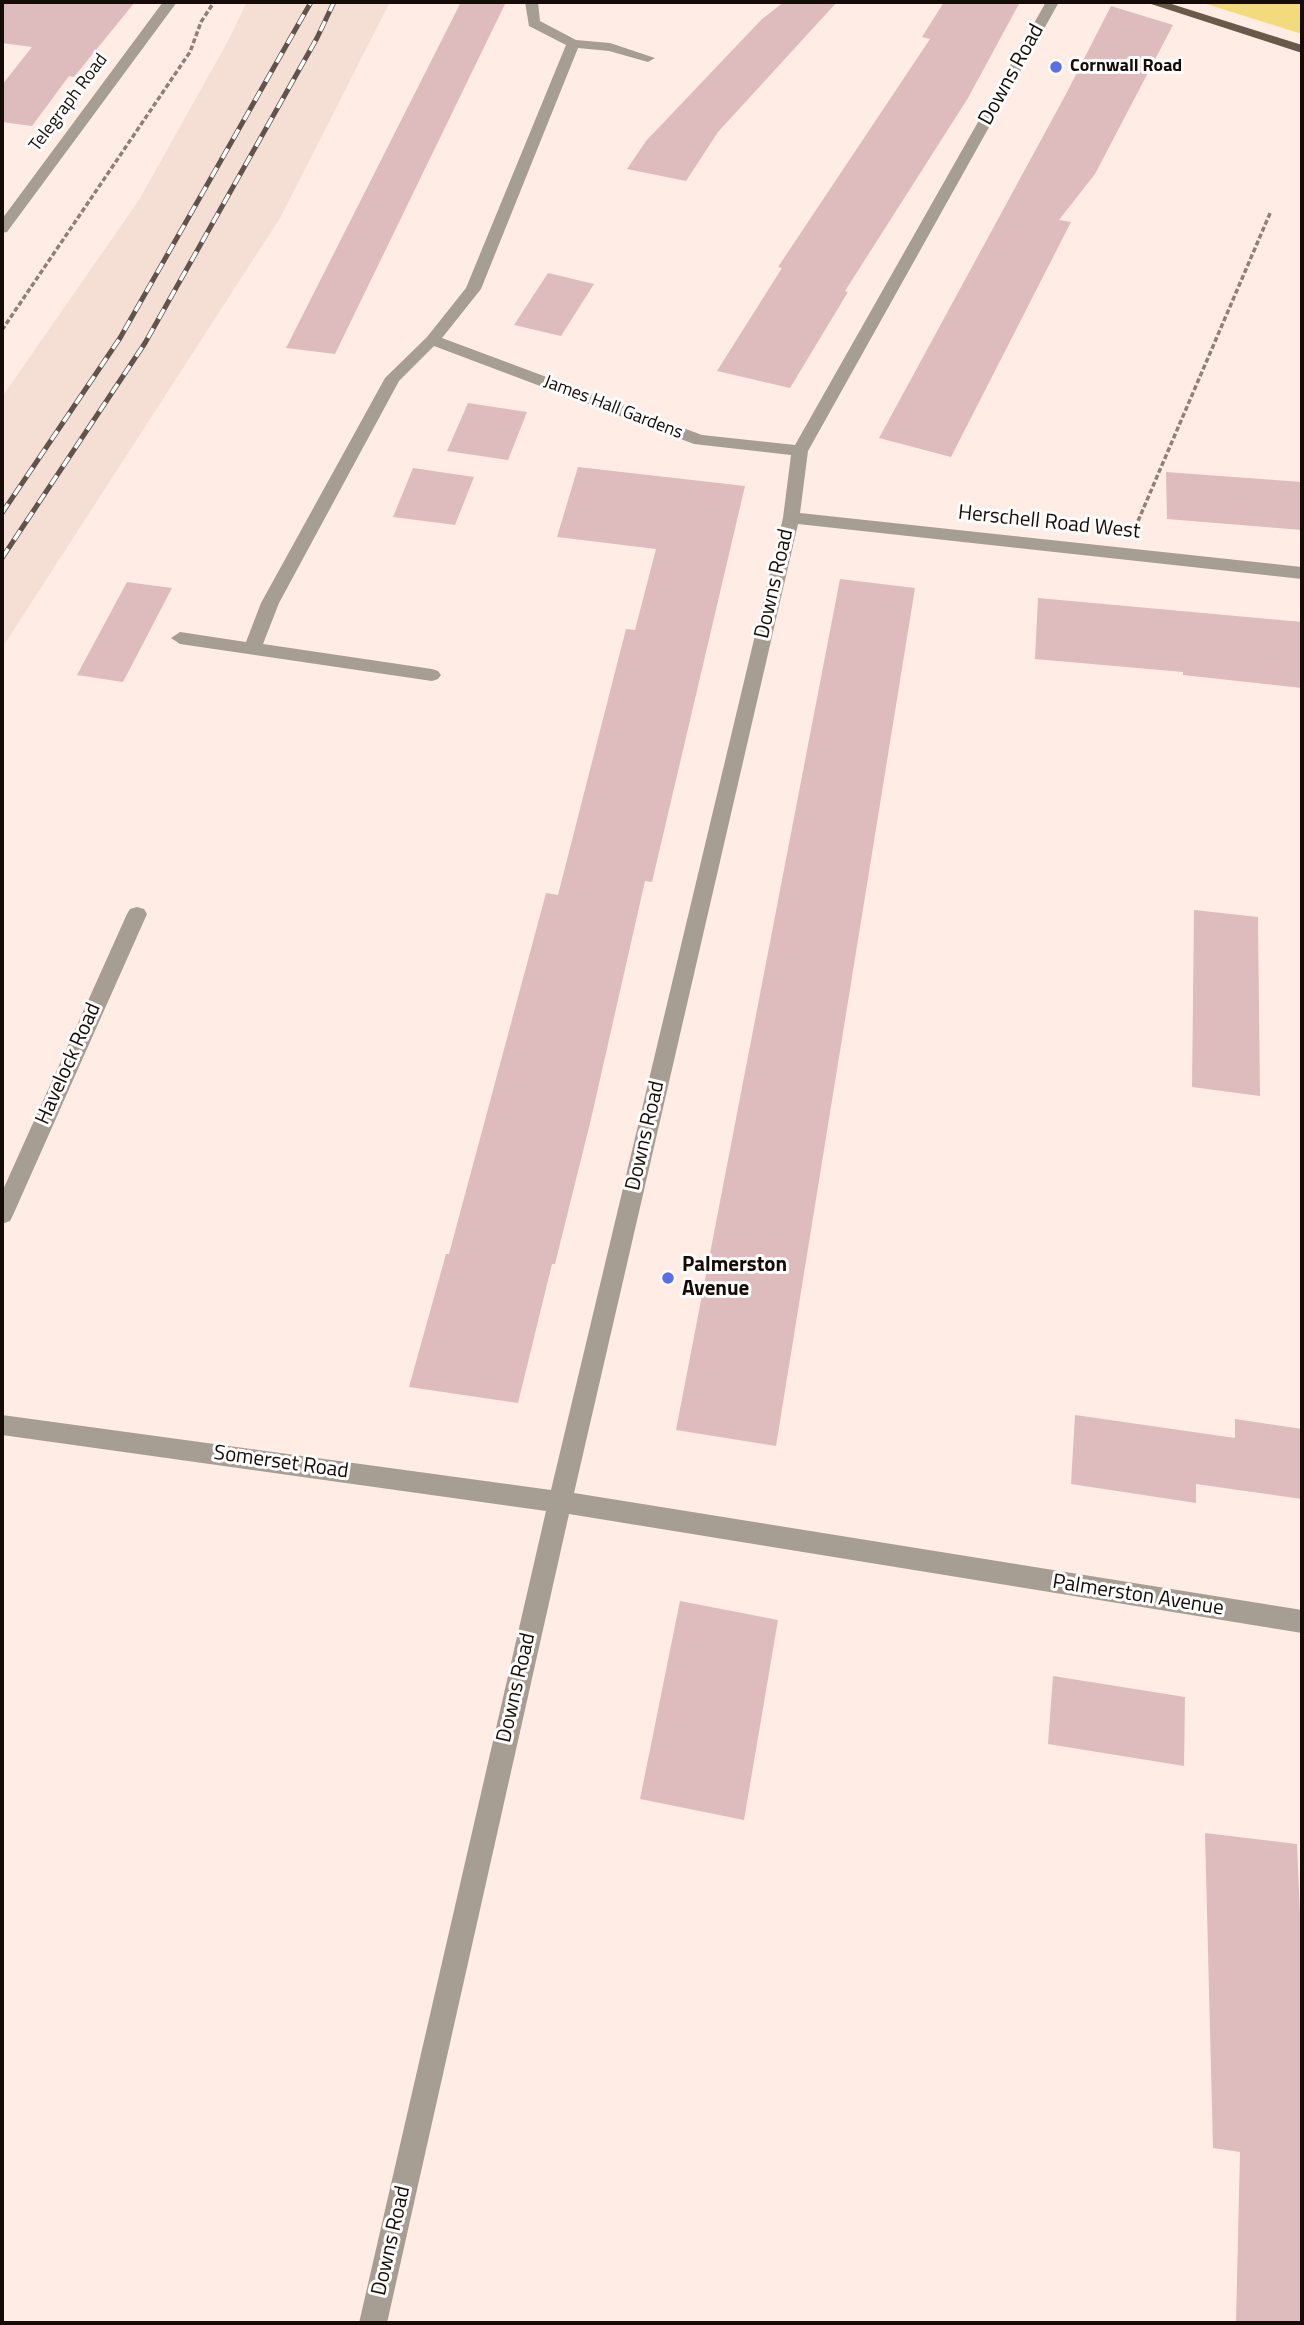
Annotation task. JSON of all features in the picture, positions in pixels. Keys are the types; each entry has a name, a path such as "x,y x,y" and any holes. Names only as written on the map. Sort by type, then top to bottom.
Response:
{"main road":[{"path":"1152,2 1302,49"}],"street":[{"name":"Telegraph Road","path":"2,229 170,2"},
{"path":"532,2 534,23 573,44 610,47 648,58"},
{"name":"Downs Road","path":"373,2323 559,1502 791,518 800,451 1053,2"},
{"path":"252,649 270,603 393,379 432,340 473,289 573,44"},
{"name":"James Hall Gardens","path":"432,340 700,440 800,451"},
{"name":"Herschell Road West","path":"791,518 1302,573"},
{"path":"180,638 432,675"},
{"name":"Havelock Road","path":"2,1215 137,914"},
{"name":"Somerset Road","path":"2,1425 559,1502"},
{"name":"Palmerston Avenue","path":"559,1502 1302,1622"}],"path":[{"path":"2,330 190,52 201,22 214,2"},
{"path":"1124,554 1271,211"}],"shaded area":[{"path":"247,2 390,2 280,218 2,648 2,397 139,200"},
{"path":"1200,2 1302,2 1302,34"}],"building":[{"path":"2,2 135,2 74,77 69,76 32,126 2,122 2,85 32,47 2,43"},
{"path":"461,2 506,2 335,354 286,348"},
{"path":"784,2 837,2 718,132 686,181 627,169 646,141 762,19"},
{"path":"944,2 1020,2 968,98 845,291 848,292 790,388 717,371 782,268 778,267 930,39 922,37"},
{"path":"1111,6 1173,25 1095,174 1059,220 1071,222 951,457 879,438 1066,94"},
{"path":"548,273 594,284 561,336 514,325"},
{"path":"468,403 527,412 508,460 447,451"},
{"path":"578,467 745,486 652,882 645,881 591,1119 518,1403 409,1387 446,1254 449,1254 546,893 558,895 626,629 635,630 656,549 557,537"},
{"path":"413,468 474,477 455,525 393,517"},
{"path":"1166,472 1302,482 1302,530 1167,519"},
{"path":"840,579 915,588 776,1446 676,1430"},
{"path":"127,582 172,588 123,682 77,675"},
{"path":"1038,598 1302,622 1302,688 1183,675 1183,672 1035,659"},
{"path":"1194,910 1258,917 1260,1096 1192,1087"},
{"path":"1075,1415 1235,1438 1235,1419 1302,1429 1302,1499 1196,1484 1196,1503 1071,1484"},
{"path":"680,1601 778,1620 744,1820 640,1799"},
{"path":"1053,1676 1185,1697 1184,1766 1048,1744"},
{"path":"1205,1833 1297,1844 1302,1962 1302,2323 1236,2323 1240,2152 1213,2148"}],"railway":[{"path":"2,513 120,338 311,2"},
{"path":"2,558 145,343 317,38 334,2"}],"place":[{"name":"Cornwall Road","path":"1056,67"},
{"name":"Palmerston Avenue","path":"668,1278"}]}
